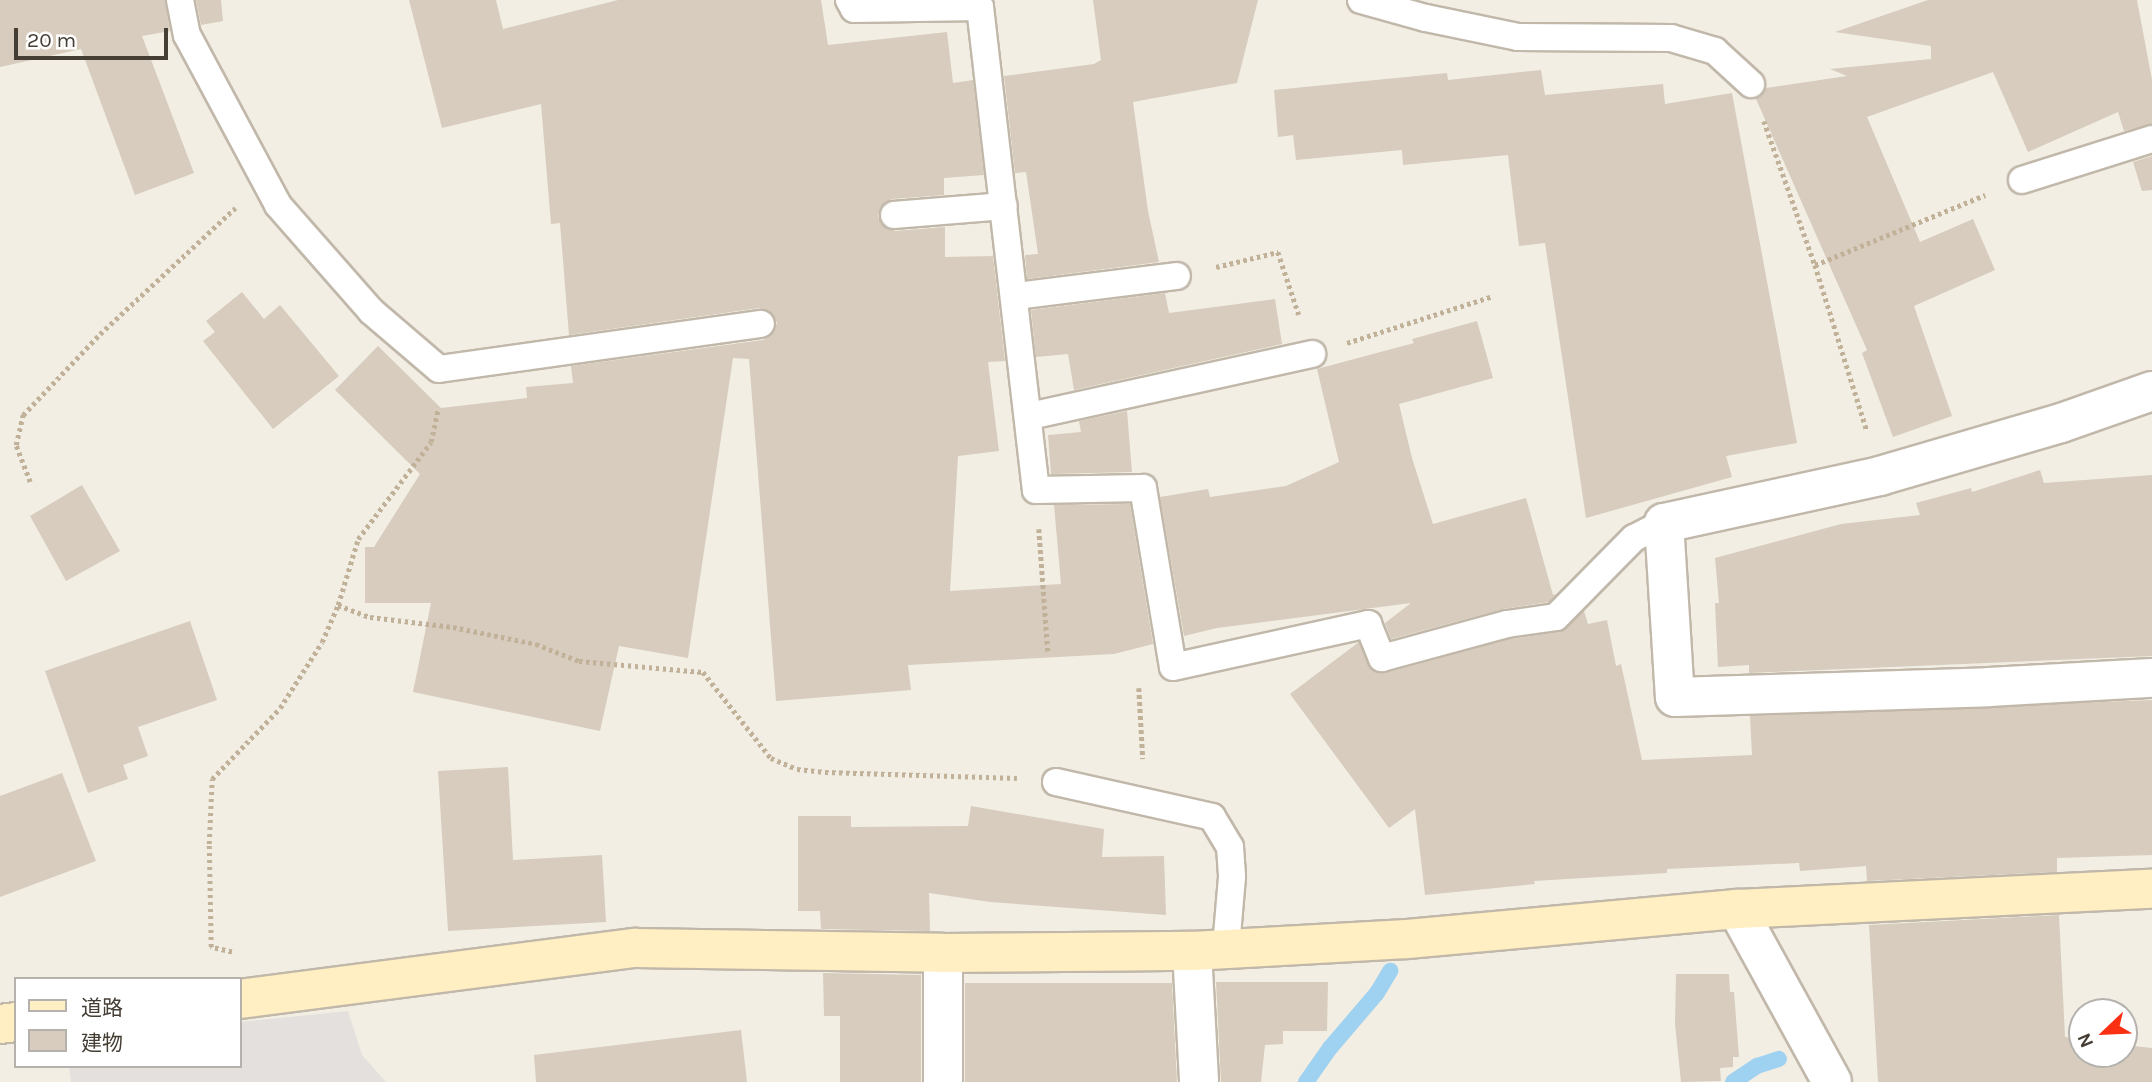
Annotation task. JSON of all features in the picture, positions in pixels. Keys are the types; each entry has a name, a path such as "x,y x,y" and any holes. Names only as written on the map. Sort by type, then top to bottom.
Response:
{"street":[{"path":"2152,391 2061,423 1880,476 1664,523 1675,697 1989,687 2152,678"},
{"path":"242,999 635,948 943,953 1209,949 1407,939 1737,909 2152,889"},
{"path":"1737,909 1832,1082"},
{"path":"1199,1082 1209,949"},
{"path":"943,953 943,1082"}],"lane":[{"path":"180,0 187,35 278,205 370,311 439,369 761,324"},
{"path":"849,0 854,9 980,7 1037,490 1143,488 1173,667 1368,624 1382,658 1507,624 1556,617 1634,538 1664,523"},
{"path":"1361,0 1426,18 1518,37 1671,38 1715,51 1751,84"},
{"path":"2022,180 2152,139"},
{"path":"894,215 1004,206"},
{"path":"1016,296 1177,276"},
{"path":"1030,416 1312,354"},
{"path":"1056,782 1212,817 1230,848 1232,877 1209,949"}],"path":[{"path":"1751,84 1815,265 1852,382"},
{"path":"1815,265 2022,180"},
{"path":"30,482 16,445 23,415 100,334 264,181"},
{"path":"1177,276 1278,252 1312,354 1493,296"},
{"path":"236,953 211,947 209,845 212,779 280,708 322,642 338,605 358,539 431,442 442,394 439,369"},
{"path":"1037,490 1048,653"},
{"path":"338,605 370,617 453,627 536,644 579,662 703,672 771,758 797,768 825,772 976,775 1056,782"},
{"path":"1171,653 1138,677 1143,764 1176,786 1185,811"}],"shaded area":[{"path":"348,1011 362,1055 386,1082 71,1082 69,1068 242,1068 242,1022"}],"building":[{"path":"0,0 165,0 170,31 142,36 194,173 135,195 81,49 0,67"},
{"path":"196,0 221,0 223,21 201,25"},
{"path":"409,0 496,0 503,29 618,0 821,0 828,45 947,32 953,83 973,80 984,175 944,178 944,195 892,199 880,208 878,216 882,224 895,231 945,227 945,257 993,256 1005,361 988,362 999,451 958,456 950,591 1061,584 1054,505 1130,504 1153,644 1114,654 908,665 911,690 776,701 749,359 733,358 688,658 619,646 600,731 413,692 431,603 365,603 365,547 374,547 420,474 335,390 378,346 441,408 527,398 526,387 573,383 571,366 763,340 771,336 777,323 773,314 759,308 569,335 560,223 551,224 541,104 442,128"},
{"path":"1093,0 1258,0 1237,83 1133,102 1148,211 1159,262 1027,279 1025,255 1038,254 1026,172 1015,173 1004,76 1094,64 1101,60"},
{"path":"1928,0 2137,0 2152,80 2152,124 2124,131 2118,112 2028,152 1993,72 1867,117 1920,242 1973,219 1995,270 1914,306 1952,416 1893,437 1862,353 1867,350 1756,99 1766,88 1847,76 1830,69 1931,59 1931,46 1835,32"},
{"path":"1541,70 1545,95 1663,84 1665,104 1732,93 1797,443 1726,456 1732,477 1586,518 1545,243 1519,246 1508,155 1403,165 1402,150 1296,160 1293,135 1278,137 1274,90 1447,73 1448,80"},
{"path":"2152,156 2152,190 2142,191 2133,162"},
{"path":"242,292 264,319 280,305 339,376 273,429 203,341 215,332 206,321"},
{"path":"1165,293 1169,313 1275,299 1282,344 1074,390 1068,354 1036,357 1031,310"},
{"path":"1477,321 1493,378 1399,404 1412,458 1433,524 1526,498 1553,595 1557,594 1549,602 1503,609 1391,639 1385,623 1411,603 1217,628 1184,636 1160,497 1208,489 1210,497 1286,486 1339,462 1317,369 1414,343 1412,339"},
{"path":"1127,411 1132,472 1051,474 1048,435 1081,432 1079,421"},
{"path":"2040,470 2044,483 2152,475 2152,656 1749,673 1749,665 1718,667 1715,603 1719,603 1715,558 1841,524 1920,515 1916,503 1971,488 1972,492"},
{"path":"82,485 120,551 66,581 30,516"},
{"path":"1584,611 1588,624 1607,620 1616,666 1621,664 1642,760 1752,755 1750,716 2152,700 2152,855 2057,858 2057,872 1867,881 1866,866 1800,871 1799,863 1667,869 1667,873 1534,881 1535,884 1425,895 1415,809 1389,828 1290,694 1359,642 1371,670 1386,673 1510,639 1559,632"},
{"path":"190,621 217,700 138,727 148,756 123,765 128,779 88,793 45,671"},
{"path":"508,767 513,860 602,855 606,922 448,931 438,771"},
{"path":"62,773 96,861 0,897 0,796"},
{"path":"971,806 1104,829 1102,857 1164,856 1166,915 990,902 929,893 930,931 821,929 820,911 798,911 798,816 851,816 851,827 968,826"},
{"path":"2059,915 2068,1068 2138,1068 2138,1046 2152,1048 2152,1082 1878,1082 1869,925"},
{"path":"823,973 921,975 921,1082 840,1082 840,1016 824,1016"},
{"path":"1676,974 1729,974 1730,992 1734,992 1739,1057 1733,1057 1733,1067 1720,1068 1721,1081 1681,1082 1675,1024"},
{"path":"1216,982 1328,982 1327,1031 1283,1031 1283,1044 1265,1045 1261,1082 1221,1082"},
{"path":"965,983 1172,983 1177,1082 965,1082"},
{"path":"741,1030 747,1082 536,1082 534,1055"}],"waterway":[{"path":"1306,1082 1330,1048 1377,993 1390,971"},
{"path":"1733,1082 1757,1066 1779,1059"}]}
